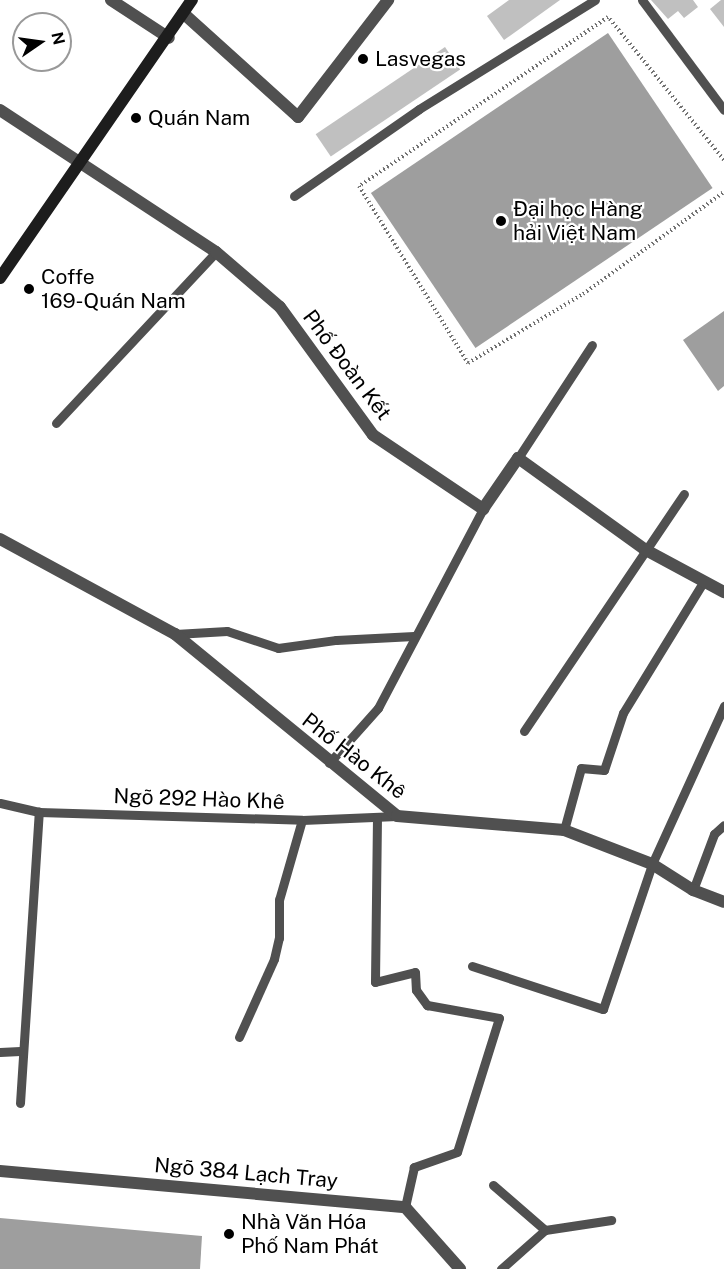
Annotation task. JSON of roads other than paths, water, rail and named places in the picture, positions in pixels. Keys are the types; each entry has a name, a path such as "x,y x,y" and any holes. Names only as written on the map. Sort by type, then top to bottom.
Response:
{"street":[{"path":"111,0 169,38"},
{"path":"0,278 169,38 192,0"},
{"path":"183,13 298,117 388,0"},
{"name":"Phố Đoàn Kết","path":"0,110 216,252 280,307 373,435 483,509"},
{"path":"483,509 518,458 644,549 724,592"},
{"name":"Phố Hào Khê","path":"0,539 175,634 329,763 397,816 564,830 652,864 693,890 724,902"},
{"name":"Ngõ 384 Lạch Tray","path":"0,1172 405,1207"},
{"path":"405,1207 460,1269"}],"lane":[{"path":"294,196 419,109 595,0"},
{"path":"642,0 724,110"},
{"path":"56,423 216,252"},
{"path":"518,458 592,345"},
{"path":"524,731 644,549 684,494"},
{"path":"329,763 378,708 483,509"},
{"path":"564,830 581,768 604,770 623,712 704,581"},
{"path":"175,634 227,631 278,648 336,640 414,636"},
{"path":"472,966 603,1009 652,864 724,706"},
{"name":"Ngõ 292 Hào Khê","path":"0,803 39,812 302,820 397,816"},
{"path":"20,1103 20,1051 39,812"},
{"path":"377,817 375,982 415,972 416,990 427,1005 500,1018 457,1152 414,1167 405,1207"},
{"path":"239,1037 274,959 279,900 302,820"},
{"path":"693,890 714,834 724,825"},
{"path":"0,1052 20,1051"},
{"path":"493,1185 545,1230"},
{"path":"501,1269 545,1230 611,1220"}],"place":[{"name":"Lasvegas","path":"363,59"},
{"name":"Quán Nam","path":"136,118"},
{"name":"Đại học Hàng hải Việt Nam","path":"501,221"},
{"name":"Coffe 169-Quán Nam","path":"29,289"},
{"name":"Nhà Văn Hóa Phố Nam Phát","path":"229,1234"}]}
